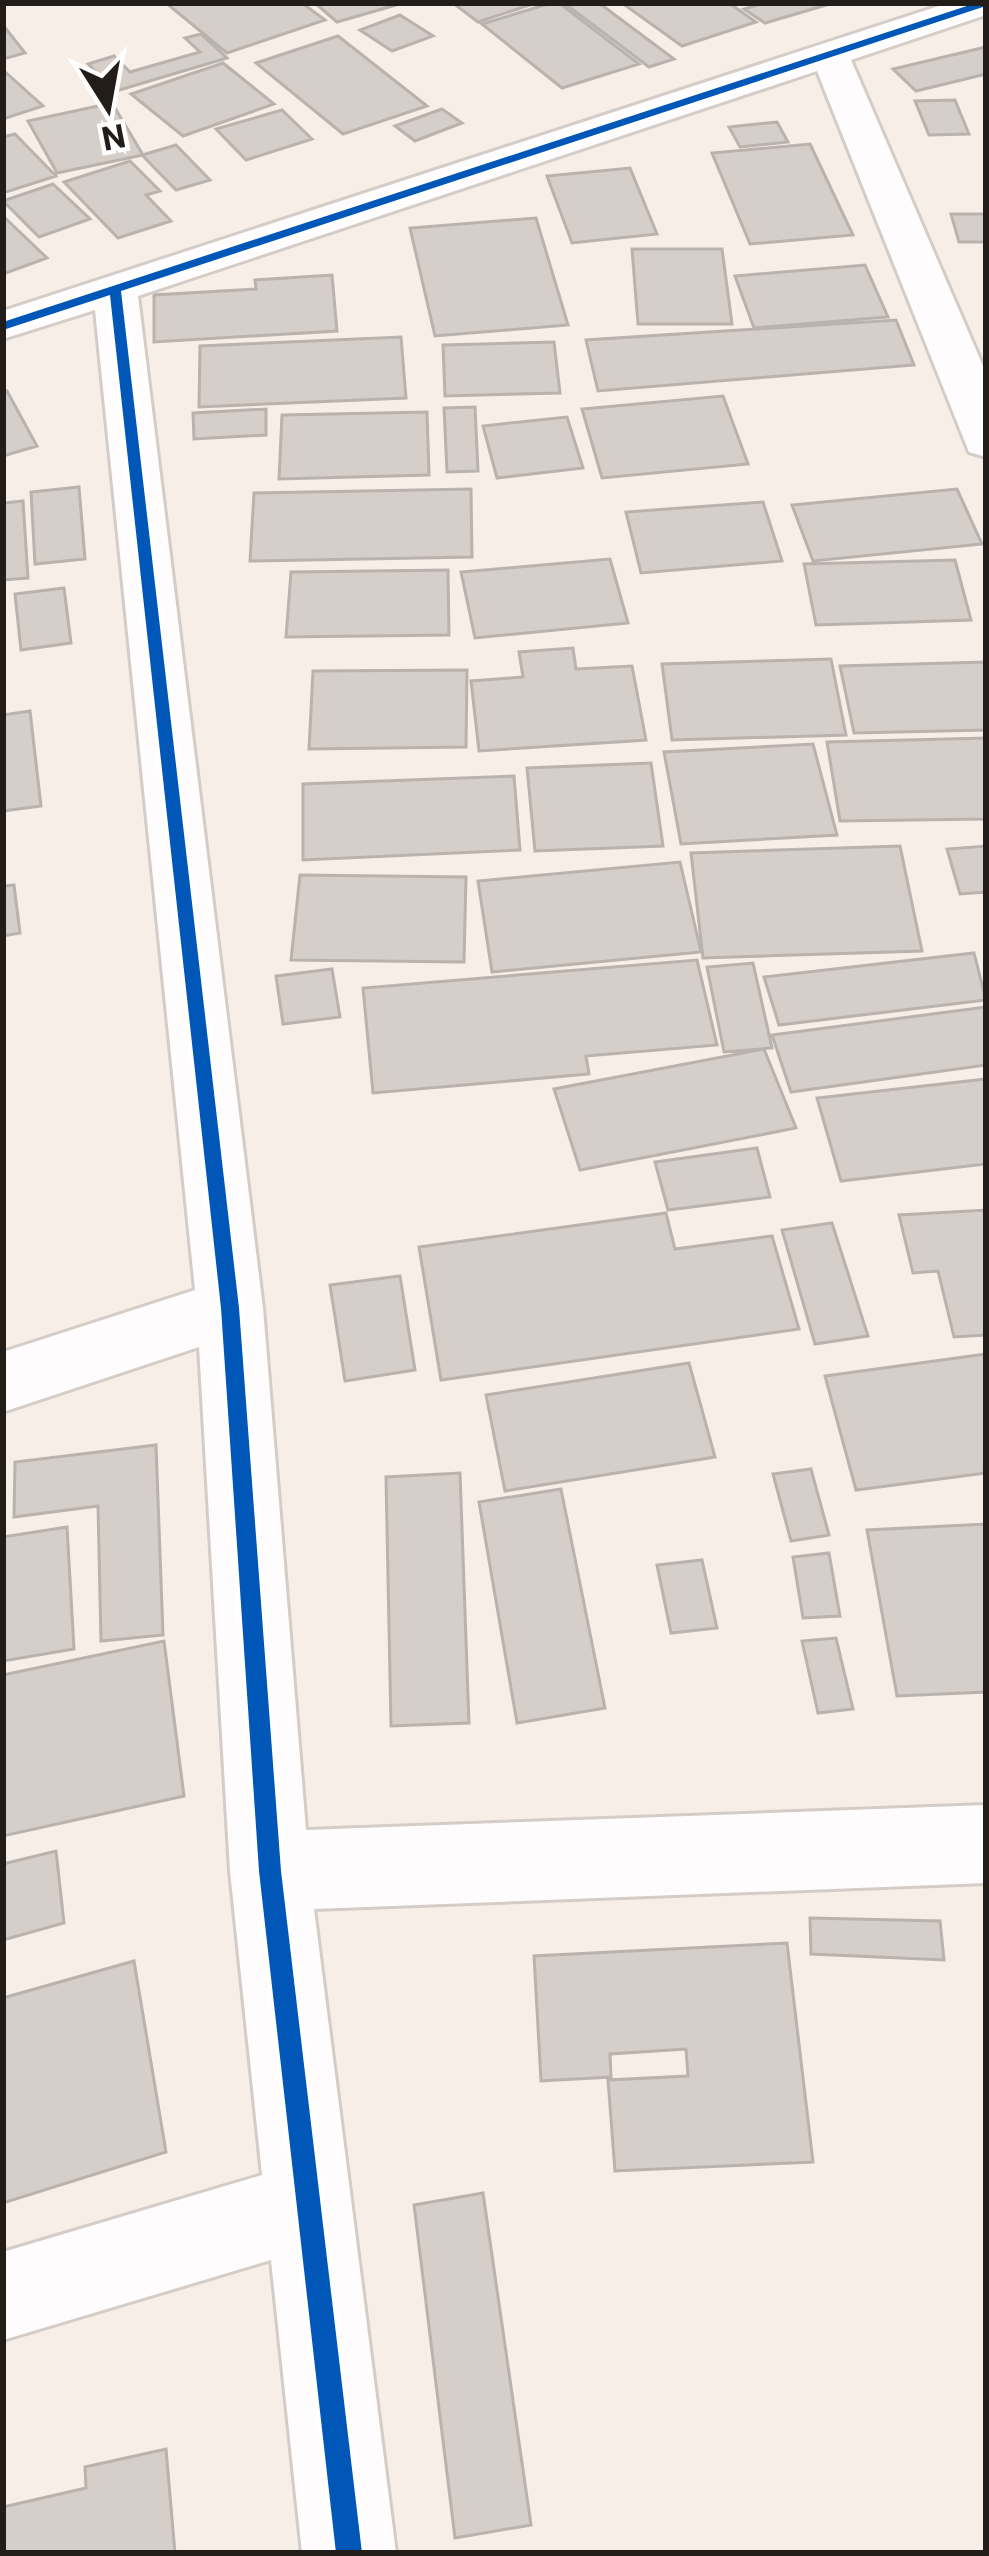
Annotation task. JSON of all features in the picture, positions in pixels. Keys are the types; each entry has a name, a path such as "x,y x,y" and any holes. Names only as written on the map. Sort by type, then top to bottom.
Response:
{"street":[{"path":"3,326 986,3"},
{"path":"829,54 976,377 986,442"},
{"path":"116,287 230,1308 270,1871 305,2206 349,2553"},
{"path":"3,1382 230,1308"},
{"path":"270,1871 986,1844"},
{"path":"3,2296 305,2206"}],"building":[{"path":"166,3 302,3 325,20 227,53"},
{"path":"315,3 403,3 337,22"},
{"path":"453,3 536,3 478,22"},
{"path":"559,3 639,64 562,88 482,24"},
{"path":"564,3 599,3 674,59 649,67"},
{"path":"622,3 729,3 756,22 682,46"},
{"path":"764,3 833,3 765,23 744,9"},
{"path":"400,15 433,36 392,51 360,30"},
{"path":"3,25 25,53 3,59"},
{"path":"201,34 227,58 116,91 88,64 114,56 130,72 200,52 185,38"},
{"path":"338,36 427,106 343,134 256,63"},
{"path":"986,47 986,74 916,91 893,69"},
{"path":"223,63 274,104 183,136 131,94"},
{"path":"3,70 43,106 3,119"},
{"path":"955,100 969,134 929,135 915,101"},
{"path":"112,103 143,155 57,173 28,121"},
{"path":"442,109 462,123 415,141 395,126"},
{"path":"282,110 312,139 246,160 216,129"},
{"path":"777,122 788,142 740,147 729,127"},
{"path":"15,134 56,176 3,193 3,137"},
{"path":"810,144 853,235 750,244 712,153"},
{"path":"176,145 210,180 176,190 142,155"},
{"path":"130,161 160,191 146,195 171,221 118,238 64,182"},
{"path":"630,168 657,234 572,243 547,176"},
{"path":"53,184 90,219 39,237 3,201"},
{"path":"951,214 986,214 986,242 959,242"},
{"path":"3,216 47,258 3,274"},
{"path":"536,218 568,325 435,336 410,228"},
{"path":"632,249 722,249 732,324 638,324"},
{"path":"865,265 888,317 754,328 735,276"},
{"path":"332,275 337,331 154,342 154,295 256,289 255,280"},
{"path":"896,320 914,365 598,391 586,340"},
{"path":"401,337 406,398 199,407 200,346"},
{"path":"554,342 560,393 445,396 443,345"},
{"path":"7,391 37,446 3,456 3,392"},
{"path":"723,396 748,464 602,478 582,409"},
{"path":"475,407 478,471 447,472 444,408"},
{"path":"266,409 266,435 194,439 193,413"},
{"path":"427,412 429,475 279,479 282,415"},
{"path":"567,417 583,468 497,478 483,426"},
{"path":"79,487 85,559 35,564 31,492"},
{"path":"471,489 472,557 250,561 254,493"},
{"path":"957,489 982,544 813,561 792,505"},
{"path":"23,501 28,578 3,580 3,503"},
{"path":"763,502 782,561 641,573 626,512"},
{"path":"610,559 628,623 475,638 461,572"},
{"path":"955,560 971,620 816,625 804,564"},
{"path":"448,570 449,635 286,637 291,572"},
{"path":"64,588 71,643 21,650 15,594"},
{"path":"573,648 576,669 632,666 646,740 479,751 471,681 523,677 519,652"},
{"path":"831,659 846,735 672,740 662,664"},
{"path":"986,662 986,730 854,733 840,666"},
{"path":"467,670 466,747 309,749 313,671"},
{"path":"30,711 41,806 3,811 3,715"},
{"path":"986,738 986,819 840,821 827,742"},
{"path":"813,744 837,835 681,844 664,752"},
{"path":"651,763 663,846 535,851 527,768"},
{"path":"514,776 520,850 303,860 303,784"},
{"path":"900,846 922,951 703,958 691,853"},
{"path":"986,846 986,892 960,894 947,849"},
{"path":"680,862 701,952 492,972 478,881"},
{"path":"300,875 466,877 464,962 291,960"},
{"path":"14,885 20,933 3,936 3,886"},
{"path":"974,953 986,1000 779,1025 764,977"},
{"path":"697,960 717,1045 586,1056 589,1074 373,1093 363,988"},
{"path":"753,963 772,1048 724,1052 707,967"},
{"path":"332,969 340,1017 283,1024 276,976"},
{"path":"986,1007 986,1065 791,1092 772,1035"},
{"path":"764,1049 796,1128 580,1170 554,1089"},
{"path":"986,1079 986,1164 841,1181 817,1098"},
{"path":"757,1148 770,1197 668,1210 655,1162"},
{"path":"986,1210 986,1335 954,1337 938,1271 913,1273 899,1215"},
{"path":"666,1213 675,1249 772,1236 799,1329 441,1380 419,1247"},
{"path":"832,1223 868,1336 815,1344 782,1230"},
{"path":"400,1276 415,1370 345,1381 330,1285"},
{"path":"986,1354 986,1473 856,1490 825,1376"},
{"path":"689,1363 715,1457 505,1491 486,1395"},
{"path":"156,1445 163,1635 101,1641 98,1506 14,1517 15,1462"},
{"path":"811,1469 829,1535 791,1541 773,1474"},
{"path":"460,1473 469,1723 391,1726 386,1477"},
{"path":"561,1489 605,1708 517,1723 479,1502"},
{"path":"986,1524 986,1692 897,1696 867,1530"},
{"path":"67,1527 74,1649 3,1661 3,1537"},
{"path":"829,1553 840,1616 803,1618 793,1557"},
{"path":"702,1560 717,1628 671,1633 657,1565"},
{"path":"836,1638 853,1709 818,1713 802,1641"},
{"path":"164,1641 184,1796 3,1836 3,1675"},
{"path":"56,1851 64,1923 3,1940 3,1864"},
{"path":"810,1918 940,1921 944,1960 811,1954"},
{"path":"787,1943 813,2162 615,2171 608,2080 688,2076 686,2049 610,2054 611,2077 541,2081 534,1956"},
{"path":"134,1961 166,2152 3,2203 3,1998"},
{"path":"483,2193 531,2525 455,2538 414,2205"},
{"path":"166,2449 175,2553 3,2553 3,2507 86,2488 85,2467"}],"cycle path":[{"path":"3,326 986,3"},
{"path":"115,287 230,1308 270,1871 349,2553"}]}
